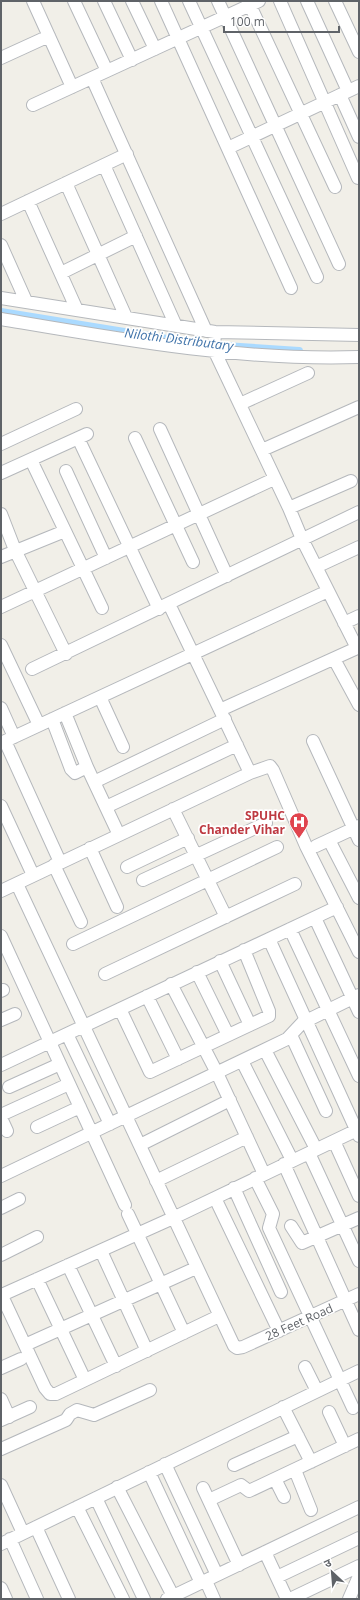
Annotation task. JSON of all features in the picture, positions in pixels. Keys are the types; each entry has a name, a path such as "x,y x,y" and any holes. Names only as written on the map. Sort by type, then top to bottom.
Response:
{"street":[{"path":"33,1 72,87"},
{"path":"74,1 107,71"},
{"path":"104,1 132,60"},
{"path":"132,1 155,49"},
{"path":"162,1 291,288"},
{"path":"189,1 317,277"},
{"path":"218,1 339,264"},
{"path":"280,1 358,178"},
{"path":"307,1 349,91 359,137"},
{"path":"335,1 359,52"},
{"path":"33,106 201,28 252,2 300,114 335,187"},
{"path":"1,58 49,36"},
{"path":"92,78 213,339 240,404 274,479 290,508 302,539 357,648 223,714 94,782"},
{"path":"228,148 349,91"},
{"path":"1,214 127,154"},
{"path":"104,165 176,326"},
{"path":"66,184 99,254 126,317"},
{"path":"28,201 78,310"},
{"path":"61,273 136,236"},
{"path":"1,245 26,302"},
{"path":"1,298 176,326 213,339 322,358 359,357"},
{"path":"1,318 121,339 213,339 359,335"},
{"path":"240,404 308,373"},
{"path":"262,450 359,407"},
{"path":"1,444 76,409"},
{"path":"160,429 226,576"},
{"path":"1,473 83,436 130,547 164,606 194,653 250,773"},
{"path":"135,438 193,562"},
{"path":"31,460 102,608"},
{"path":"66,471 106,558"},
{"path":"1,607 274,479"},
{"path":"290,508 351,481"},
{"path":"32,669 359,512"},
{"path":"1,514 15,550 66,654"},
{"path":"1,557 15,550 65,531"},
{"path":"316,567 359,547"},
{"path":"7,740 328,591"},
{"path":"344,623 359,616"},
{"path":"1,645 39,725"},
{"path":"334,660 359,705"},
{"path":"100,697 123,748"},
{"path":"1,708 7,740 81,922"},
{"path":"65,713 87,767 119,835"},
{"path":"52,719 72,769 75,773 87,767"},
{"path":"313,742 356,827 359,840"},
{"path":"106,807 237,745"},
{"path":"1,891 265,766 270,766 306,846 359,952"},
{"path":"1,806 33,875"},
{"path":"174,809 226,917"},
{"path":"143,880 266,824"},
{"path":"316,846 356,827"},
{"path":"127,867 188,838"},
{"path":"329,840 359,898"},
{"path":"73,944 277,847"},
{"path":"90,848 117,907"},
{"path":"17,884 140,1145 156,1181 173,1218 196,1268 219,1316 56,1394 50,1394 45,1388 2,1296 4,1294 173,1218 312,1151 358,1132 269,939"},
{"path":"105,974 295,884"},
{"path":"1,1065 337,907"},
{"path":"315,918 356,997 359,1012"},
{"path":"290,929 359,1076"},
{"path":"1,936 92,1132 137,1234 184,1333"},
{"path":"120,1009 150,1072 204,1047 270,1014 244,950"},
{"path":"220,961 250,1025"},
{"path":"197,972 228,1035"},
{"path":"171,984 217,1073 247,1137 273,1214 269,1228 353,1408"},
{"path":"147,996 178,1059"},
{"path":"1,1176 287,1040 299,1024 356,997"},
{"path":"1,1020 15,1014"},
{"path":"67,1034 110,1124"},
{"path":"291,1035 326,1111"},
{"path":"265,1050 312,1151 359,1261"},
{"path":"242,1061 288,1162 345,1301 359,1330"},
{"path":"9,1087 60,1064"},
{"path":"7,1131 1,1116 69,1084"},
{"path":"140,1145 230,1100"},
{"path":"37,1127 80,1107"},
{"path":"156,1181 247,1137"},
{"path":"334,1141 359,1196"},
{"path":"234,1188 281,1292"},
{"path":"215,1198 279,1331"},
{"path":"1,1208 19,1200"},
{"path":"291,1226 301,1242 359,1218"},
{"path":"1,1255 37,1237"},
{"path":"101,1250 147,1351"},
{"path":"68,1266 116,1366"},
{"path":"25,1345 196,1268"},
{"path":"38,1279 85,1380"},
{"name":"28 Feet Road","path":"219,1316 234,1346 239,1348 359,1294"},
{"path":"1,1368 21,1358"},
{"path":"306,1367 317,1391"},
{"path":"38,1599 5,1542 359,1371"},
{"path":"1,1449 66,1420 70,1414 77,1410 94,1415 150,1390"},
{"path":"1,1399 5,1419 30,1408"},
{"path":"283,1407 311,1462"},
{"path":"329,1412 345,1446"},
{"path":"234,1465 298,1436"},
{"path":"209,1500 241,1485 249,1491 359,1439"},
{"path":"165,1464 214,1599"},
{"path":"295,1470 311,1510"},
{"path":"149,1472 208,1580"},
{"path":"275,1479 284,1497"},
{"path":"1,1485 23,1533"},
{"path":"117,1487 170,1598 359,1507"},
{"path":"203,1488 239,1565"},
{"path":"96,1498 144,1599"},
{"path":"77,1507 123,1599"},
{"path":"36,1527 69,1599"},
{"path":"277,1577 359,1538"},
{"path":"265,1552 288,1599 359,1566"},
{"path":"349,1599 359,1576"},
{"path":"1,1588 6,1599"}],"waterway":[{"name":"Nilothi Distributary","path":"1,312 192,343"},
{"name":"Nilothi Distributary","path":"209,345 299,351"}],"place":[{"name":"SPUHC Chander Vihar","path":"299,839"}]}
